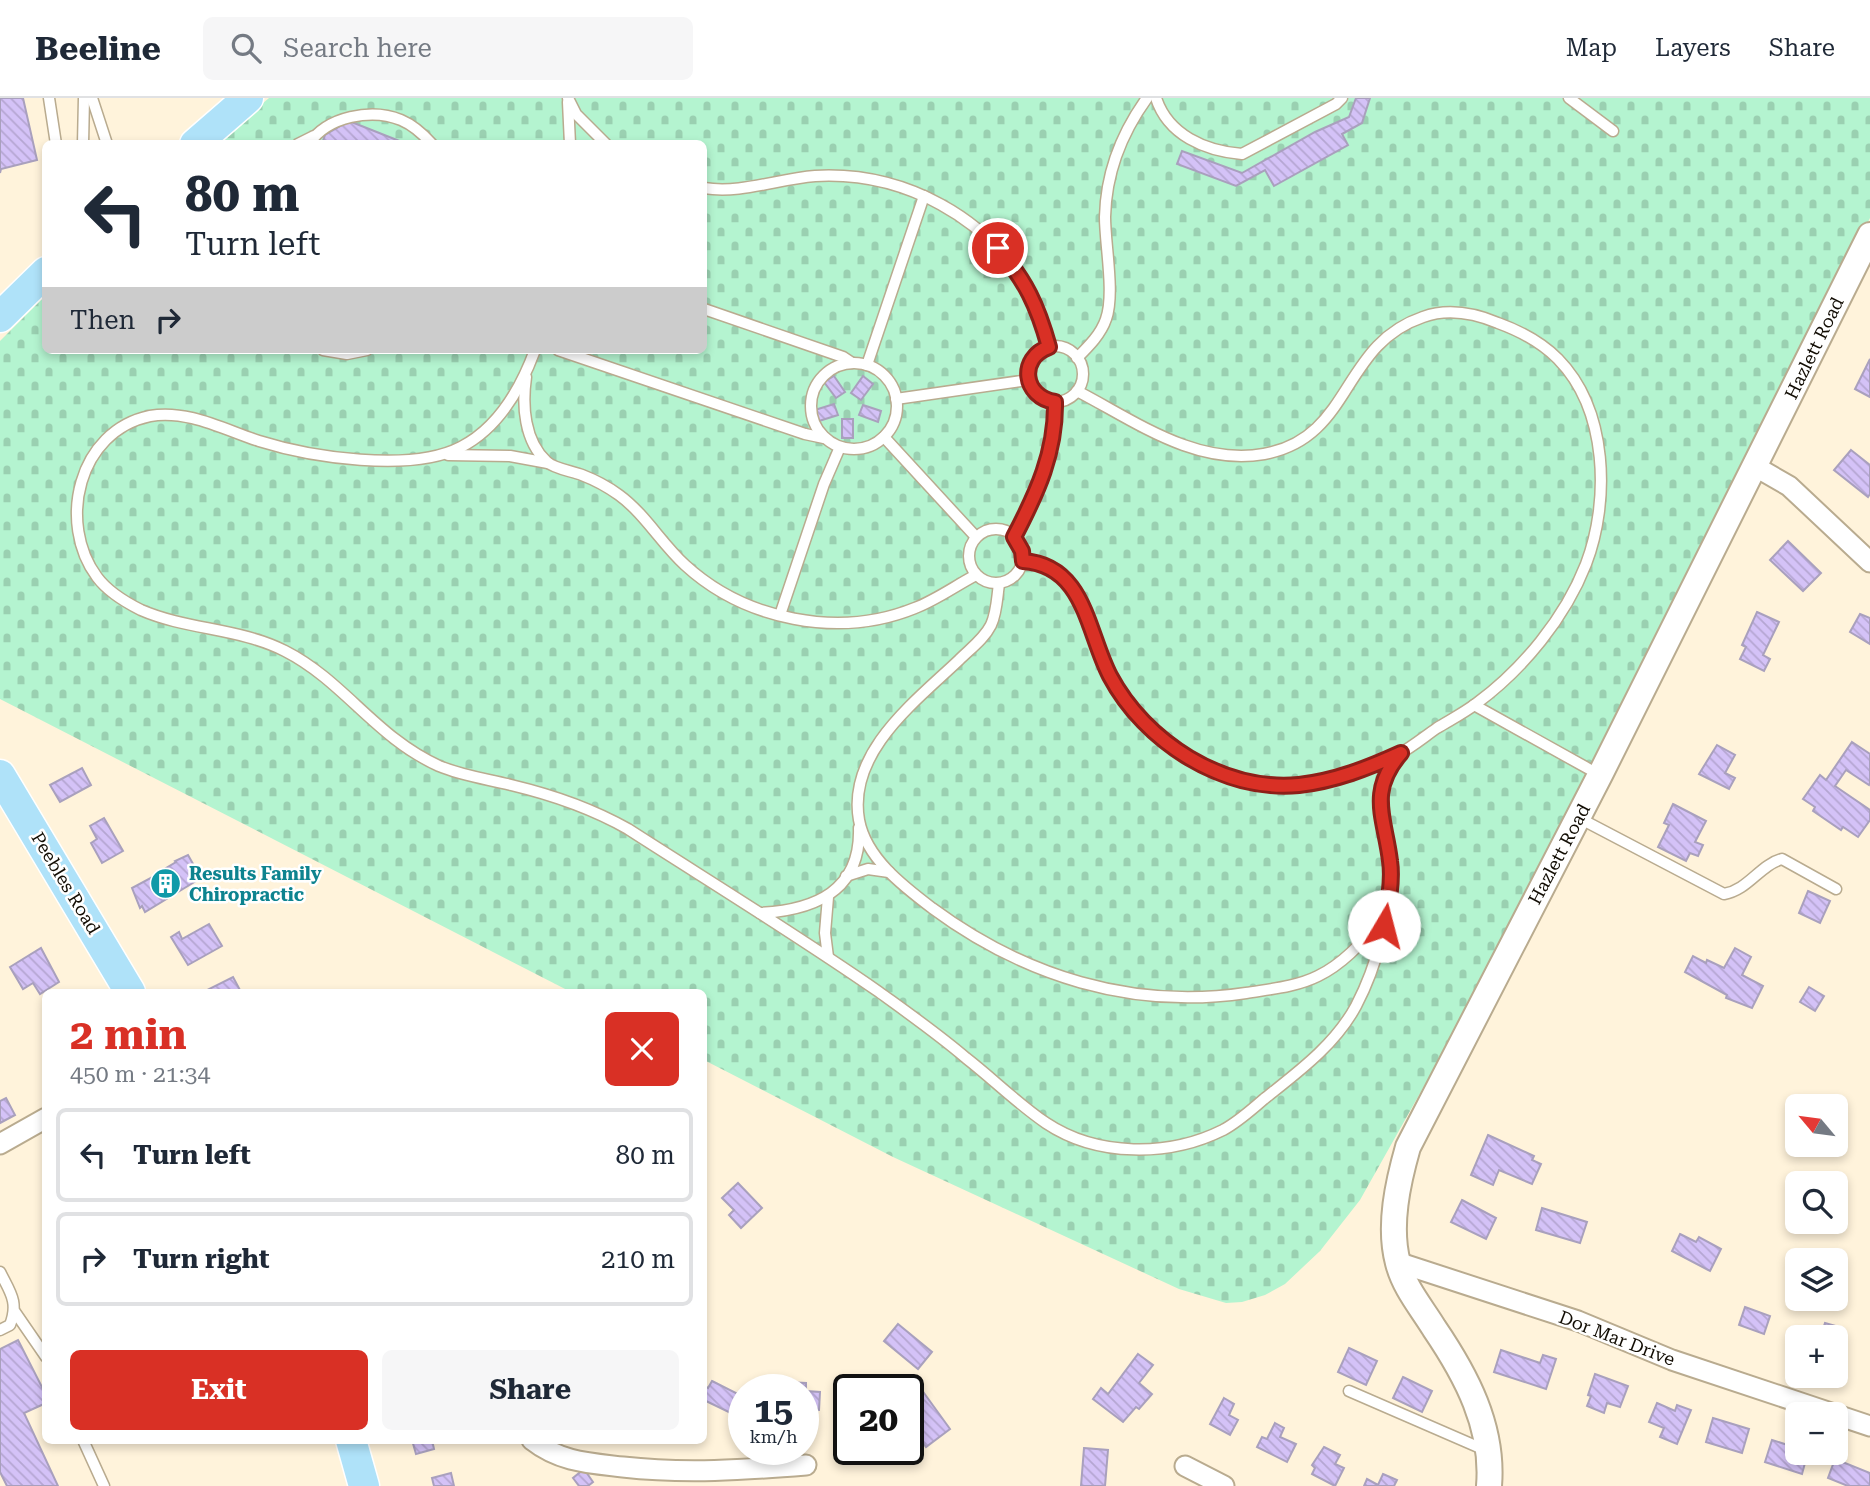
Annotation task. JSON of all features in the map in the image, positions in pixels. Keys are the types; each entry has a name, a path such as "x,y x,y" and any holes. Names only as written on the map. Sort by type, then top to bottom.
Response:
{"main road":[{"path":"200,140 248,98"},
{"path":"0,317 42,276"},
{"name":"Peebles Road","path":"0,775 128,989"},
{"path":"352,1444 364,1486"}],"street":[{"name":"Hazlett Road","path":"1489,1486 1487,1434 1471,1392 1443,1341 1412,1294 1397,1262 1395,1210 1408,1147 1756,467 1870,235"},
{"path":"1756,467 1789,486 1870,562"},
{"path":"0,1144 42,1120"},
{"name":"Dor Mar Drive","path":"1397,1262 1578,1321 1672,1360 1870,1426"},
{"path":"537,1444 568,1460 649,1470 729,1472 806,1465"},
{"path":"1185,1466 1224,1486"}],"lane":[{"path":"49,98 55,140"},
{"path":"83,140 84,98"},
{"path":"92,98 106,140"},
{"path":"568,98 570,140"},
{"path":"568,98 576,114 602,140"},
{"path":"1077,358 1100,331 1108,312 1105,217 1111,168 1119,144 1147,98"},
{"path":"1156,98 1165,117 1188,139 1227,153 1242,154 1342,98"},
{"path":"1569,98 1613,131"},
{"path":"312,140 336,122 365,114 401,120 428,140"},
{"path":"707,188 729,190 793,179 863,177 892,184 946,206 971,223 998,248 1017,271 1032,297 1049,347"},
{"path":"867,365 924,196"},
{"path":"707,310 853,363"},
{"path":"1023,561 1038,562 1071,585 1085,613 1099,653 1122,695 1154,731 1195,762 1221,774 1248,782 1272,785 1298,785 1348,775 1401,753 1474,705 1519,665 1556,620 1581,578 1596,528 1601,474 1591,421 1583,398 1560,361 1545,348 1487,318 1445,312 1413,320 1382,340 1369,353 1338,405 1308,436 1290,446 1268,453 1223,456 1185,447 1077,391"},
{"path":"1049,347 1068,349 1077,358 1082,370 1082,380 1077,391 1067,399 1055,402 1040,397 1032,390 1027,372 1030,361 1038,352 1049,347"},
{"path":"442,455 461,447 491,423 513,397 534,354"},
{"path":"570,354 804,434 824,438 839,447 852,449 865,448 884,437 895,417 896,399 888,380 880,372 867,365 853,363 827,372 813,392 811,403 812,418 824,438"},
{"path":"527,370 524,412 532,438 548,463"},
{"path":"896,399 1028,380"},
{"path":"1014,537 1045,470 1055,425 1055,402"},
{"path":"976,575 936,598 892,616 868,620 803,621 752,607 728,596 704,580 670,550 638,512 606,486 584,475 548,463 510,456 442,455 375,460 330,457 288,450 182,416 149,416 118,431 93,456 78,492 76,519 79,541 87,562 111,593 149,613 266,642 285,650 323,675 368,718 409,750 452,771 547,795 601,815 828,957 920,1022 1048,1124 1079,1140 1105,1147 1160,1149 1204,1138 1236,1122 1329,1043 1343,1027 1367,984 1376,960 1387,911 1391,862 1380,816 1381,794 1390,768 1401,753"},
{"path":"884,437 976,537"},
{"path":"780,615 839,447"},
{"path":"993,529 1005,531 1014,537 1022,551 1023,561 1015,576 999,583 984,581 976,575 970,567 968,555 976,537 993,529"},
{"path":"758,913 801,909 828,897 846,876 858,853 859,797 863,777 879,743 902,715 984,636 995,615 999,583"},
{"path":"1474,705 1589,769"},
{"path":"1578,818 1724,894 1746,883 1772,862 1783,859 1836,889"},
{"path":"859,821 869,845 889,872 946,918 1023,962 1119,993 1156,997 1234,995 1302,982 1336,965 1372,931 1387,911"},
{"path":"846,876 868,869 889,872"},
{"path":"828,897 825,933 828,957"},
{"path":"0,1272 14,1298 15,1312 10,1325 0,1330"},
{"path":"15,1312 42,1351"},
{"path":"1349,1391 1489,1452"},
{"path":"85,1444 104,1486"}],"green space":[{"path":"269,98 1870,98 1870,218 1598,761 1428,1079 1360,1200 1320,1251 1285,1284 1265,1295 1242,1302 1226,1303 1179,1289 893,1157 707,1062 707,989 565,989 0,699 0,341 42,299 42,354 707,354 707,140 220,140"}],"building":[{"path":"0,98 23,98 37,160 1,169 0,173"},
{"path":"1356,98 1370,98 1362,123 1342,134 1348,145 1274,186 1265,170 1236,186 1177,164 1182,151 1242,173 1315,132 1349,117"},
{"path":"349,121 397,140 323,140 325,135"},
{"path":"1870,359 1870,397 1855,389"},
{"path":"834,376 845,392 836,398 824,382"},
{"path":"863,376 873,384 861,400 851,393"},
{"path":"834,404 838,415 819,421 815,410"},
{"path":"863,405 881,411 878,422 859,415"},
{"path":"842,419 853,419 853,438 842,438"},
{"path":"1851,450 1870,465 1868,497 1834,470"},
{"path":"1788,541 1821,573 1803,591 1770,560"},
{"path":"1757,612 1779,622 1763,655 1770,659 1764,671 1740,659 1746,647 1742,645"},
{"path":"1860,614 1870,618 1870,644 1850,632"},
{"path":"1852,742 1870,754 1870,783 1869,785 1846,770 1835,786 1870,810 1870,820 1858,837 1843,827 1841,830 1813,811 1815,807 1803,799 1820,775 1826,780"},
{"path":"1717,745 1735,755 1725,773 1735,778 1729,789 1699,774"},
{"path":"82,768 91,785 60,802 50,785"},
{"path":"1673,804 1706,821 1695,842 1703,845 1698,856 1690,853 1686,861 1658,847 1669,825 1664,823"},
{"path":"104,818 123,851 102,863 91,843 97,839 90,826"},
{"name":"Results Family Chiropractic","path":"188,855 201,878 145,912 142,906 140,908 132,888 168,871 166,868"},
{"path":"1808,891 1830,901 1820,923 1799,913"},
{"path":"209,924 222,946 188,965 171,937 179,932 182,939"},
{"path":"41,948 59,982 48,989 42,989 40,994 33,983 23,989 10,967"},
{"path":"1735,948 1751,957 1742,975 1763,986 1752,1008 1726,998 1727,995 1685,972 1693,956 1724,968"},
{"path":"233,977 239,989 209,989"},
{"path":"1809,987 1824,996 1815,1011 1800,1002"},
{"path":"6,1098 15,1115 0,1123 0,1101"},
{"path":"1488,1135 1534,1156 1532,1160 1541,1164 1532,1184 1499,1170 1493,1185 1471,1175"},
{"path":"738,1183 762,1208 741,1228 729,1215 734,1210 722,1198"},
{"path":"1462,1200 1496,1218 1486,1239 1451,1222"},
{"path":"1542,1208 1587,1222 1580,1243 1536,1230"},
{"path":"1680,1234 1696,1242 1699,1237 1721,1249 1710,1271 1672,1251"},
{"path":"1745,1307 1770,1316 1764,1334 1739,1325"},
{"path":"898,1324 932,1352 918,1369 884,1341"},
{"path":"18,1340 42,1387 42,1405 24,1413 58,1486 7,1486 0,1472 0,1349"},
{"path":"1349,1348 1377,1361 1366,1385 1338,1372"},
{"path":"1501,1350 1540,1363 1543,1355 1556,1359 1546,1389 1494,1372"},
{"path":"1138,1354 1153,1365 1139,1383 1152,1394 1123,1422 1093,1399 1101,1388 1108,1394"},
{"path":"1595,1374 1628,1386 1620,1407 1607,1403 1604,1413 1587,1406"},
{"path":"1403,1377 1432,1391 1422,1412 1393,1398"},
{"path":"712,1381 728,1389 728,1412 707,1401 707,1387"},
{"path":"924,1393 950,1429 926,1447 924,1444"},
{"path":"1224,1398 1234,1404 1229,1415 1238,1420 1230,1435 1210,1424"},
{"path":"1657,1403 1675,1411 1677,1405 1691,1410 1677,1444 1660,1437 1664,1428 1649,1422"},
{"path":"1713,1418 1749,1429 1742,1453 1706,1442"},
{"path":"1275,1423 1284,1428 1280,1437 1296,1444 1287,1462 1257,1447 1262,1437 1267,1439"},
{"path":"1772,1440 1785,1444 1785,1465 1804,1465 1802,1474 1765,1462"},
{"path":"413,1444 433,1444 434,1449 416,1454"},
{"path":"1324,1447 1340,1455 1335,1464 1344,1468 1335,1486 1312,1474 1315,1468 1312,1465"},
{"path":"1084,1448 1108,1450 1105,1486 1081,1486"},
{"path":"1848,1464 1870,1473 1870,1486 1848,1486 1828,1478 1833,1465"},
{"path":"584,1469 593,1482 588,1486 579,1486 573,1478"},
{"path":"451,1473 454,1486 434,1486 432,1478"},
{"path":"1383,1474 1397,1480 1394,1486 1364,1486 1367,1479 1378,1485"}],"place":[{"name":"Results Family Chiropractic","path":"166,883"}],"route":[{"path":"998,248 1017,271 1032,297 1049,347 1038,352 1030,361 1028,380 1032,390 1040,397 1055,402 1055,425 1045,470 1014,537 1020,544 1023,561 1038,562 1071,585 1085,613 1099,653 1122,695 1154,731 1195,762 1248,782 1298,785 1348,775 1401,753 1385,778 1381,794 1380,816 1391,862 1384,926"}]}
